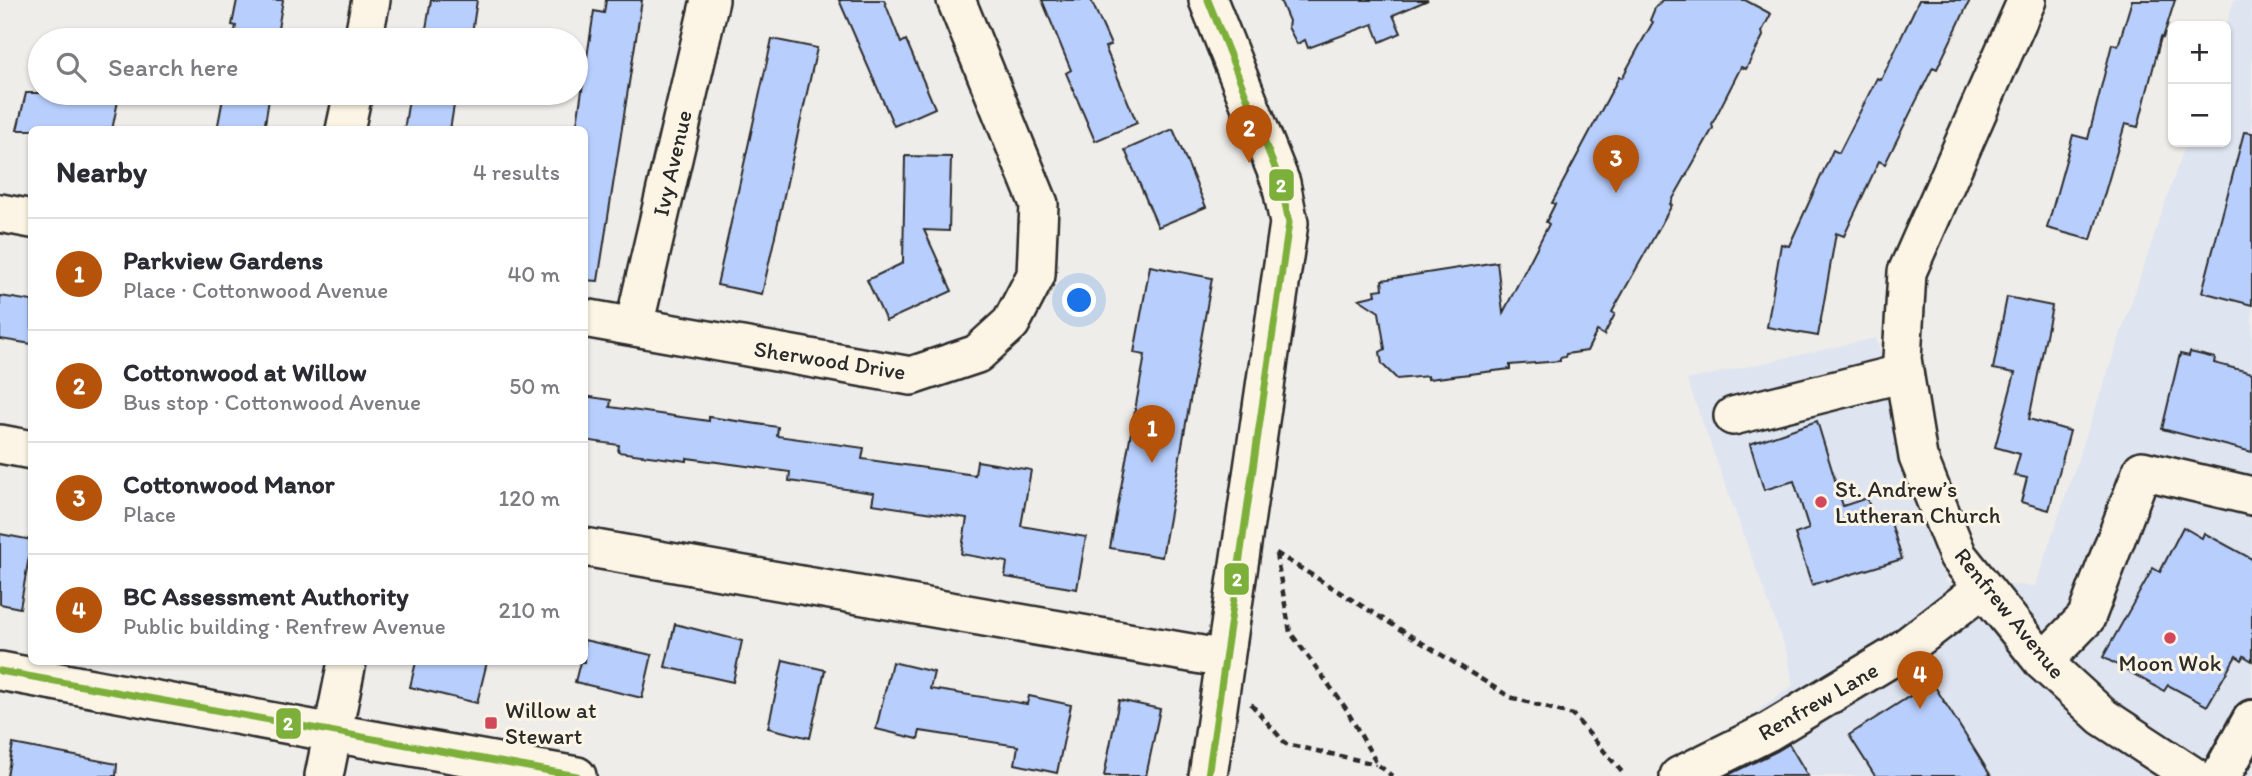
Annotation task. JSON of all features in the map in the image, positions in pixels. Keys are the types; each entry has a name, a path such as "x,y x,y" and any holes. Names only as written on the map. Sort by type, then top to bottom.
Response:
{"main road":[{"path":"2221,776 2252,720"}],"street":[{"path":"365,28 371,0"},
{"name":"Ivy Avenue","path":"634,326 710,0"},
{"name":"Sherwood Drive","path":"588,319 911,376 977,354 1011,323 1035,275 1039,204 956,0"},
{"path":"1208,0 1281,183 1289,223 1208,776"},
{"name":"Renfrew Avenue","path":"2027,0 1907,272 1902,359 1918,457 1958,556 2043,662 2103,717 2193,776"},
{"path":"346,126 350,105"},
{"path":"0,213 28,218"},
{"path":"1733,416 1904,373"},
{"path":"0,444 28,449"},
{"path":"2043,662 2086,618 2142,470 2252,496"},
{"path":"588,548 1225,659"},
{"name":"Renfrew Lane","path":"1679,776 1768,732 1896,656 1983,588"},
{"path":"324,776 346,665"},
{"path":"0,671 536,772 577,776"}],"path":[{"path":"1392,776 1377,764 1345,707 1290,632 1276,553 1510,697 1573,715 1622,772"},
{"path":"1251,704 1286,744 1377,764"}],"shaded area":[{"path":"2234,0 2252,0 2252,776 1670,776 1793,685 1788,656 1687,380 1876,338 1947,583 2035,586 2184,147 2231,147 2231,21 2228,21"}],"building":[{"path":"237,0 283,0 278,28 236,28 232,25"},
{"path":"431,0 477,0 473,28 426,28"},
{"path":"606,0 642,0 598,281 588,280 588,126 577,126 580,105 588,105 588,51 594,11 604,13"},
{"path":"839,0 884,0 901,43 906,40 935,108 894,126"},
{"path":"1042,0 1091,0 1111,45 1105,47 1137,123 1095,141 1066,73 1071,70"},
{"path":"1280,0 1428,0 1393,15 1401,33 1380,42 1373,24 1308,48 1305,40 1297,44 1288,27 1289,21"},
{"path":"1662,0 1745,0 1771,14 1746,69 1741,67 1712,124 1713,128 1612,312 1615,314 1604,335 1597,331 1587,351 1566,354 1560,361 1510,365 1510,369 1428,379 1428,376 1397,379 1382,364 1380,352 1385,349 1379,312 1359,299 1376,295 1375,290 1383,289 1382,280 1497,262 1503,313 1549,224 1546,222 1555,204 1552,203 1619,77 1622,78 1653,22 1650,20"},
{"path":"1919,0 1970,0 1937,69 1933,67 1885,164 1879,161 1844,236 1836,233 1818,336 1767,327 1781,244 1789,246 1833,150 1839,153 1877,78 1881,80"},
{"path":"2132,0 2175,0 2163,38 2161,37 2138,127 2125,124 2091,240 2047,228 2073,135 2088,139 2112,44 2118,46"},
{"path":"772,39 817,48 762,294 717,285"},
{"path":"26,93 28,105 117,105 113,126 28,126 28,130 17,130"},
{"path":"222,105 268,105 265,126 218,126"},
{"path":"408,105 454,105 451,126 405,126"},
{"path":"1173,129 1206,207 1158,227 1125,150"},
{"path":"2244,132 2252,133 2252,305 2202,292"},
{"path":"905,156 951,157 949,231 924,230 952,291 886,321 867,280 903,263"},
{"path":"1150,266 1212,278 1162,557 1110,548 1145,355 1134,353"},
{"path":"0,296 28,300 28,343 0,339"},
{"path":"2007,297 2052,306 2029,419 2070,431 2049,510 2021,502 2027,478 2014,475 2020,454 1995,447 2015,373 1993,369"},
{"path":"2190,352 2215,358 2214,363 2252,373 2252,452 2162,429 2180,354 2189,356"},
{"path":"588,397 611,400 610,407 709,421 709,417 778,427 777,436 864,448 862,459 975,475 977,461 1031,470 1021,526 1086,537 1077,589 1005,577 1007,562 961,554 967,518 872,504 874,493 789,481 790,472 618,452 619,445 588,441"},
{"name":"St. Andrew’s Lutheran Church","path":"1817,421 1843,506 1867,498 1874,521 1889,516 1902,559 1812,585 1795,534 1809,529 1794,481 1764,490 1750,444"},
{"path":"2183,527 2202,538 2204,533 2252,559 2252,661 2244,656 2242,660 2236,656 2207,706 2168,685 2164,691 2103,657 2153,568 2160,572"},
{"path":"0,534 28,539 28,563 20,608 0,604"},
{"path":"675,624 742,641 733,682 665,667"},
{"path":"588,641 652,655 642,698 575,682 579,665 588,665"},
{"path":"783,660 825,670 810,738 768,728"},
{"path":"892,662 934,672 930,689 1027,704 1029,696 1071,705 1057,773 1015,764 1018,746 920,731 918,739 876,729"},
{"path":"415,665 486,665 477,703 410,687"},
{"path":"1932,682 1991,776 1875,776 1849,735"},
{"path":"1119,700 1160,709 1146,776 1104,776"},
{"path":"13,744 117,764 116,776 7,776"},
{"path":"1789,744 1808,776 1726,776 1777,751"}],"transit line":[{"name":"2","path":"1208,0 1281,183 1289,223 1208,776"},
{"name":"2","path":"0,671 577,776"}],"place":[{"name":"Cottonwood at Willow","path":"1249,163"},
{"name":"Cottonwood Manor","path":"1616,193"},
{"name":"Parkview Gardens","path":"1152,463"},
{"name":"St. Andrew’s Lutheran Church","path":"1821,502"},
{"name":"Moon Wok","path":"2170,638"},
{"name":"BC Assessment Authority","path":"1920,709"},
{"name":"Willow at Stewart","path":"491,723"}]}
